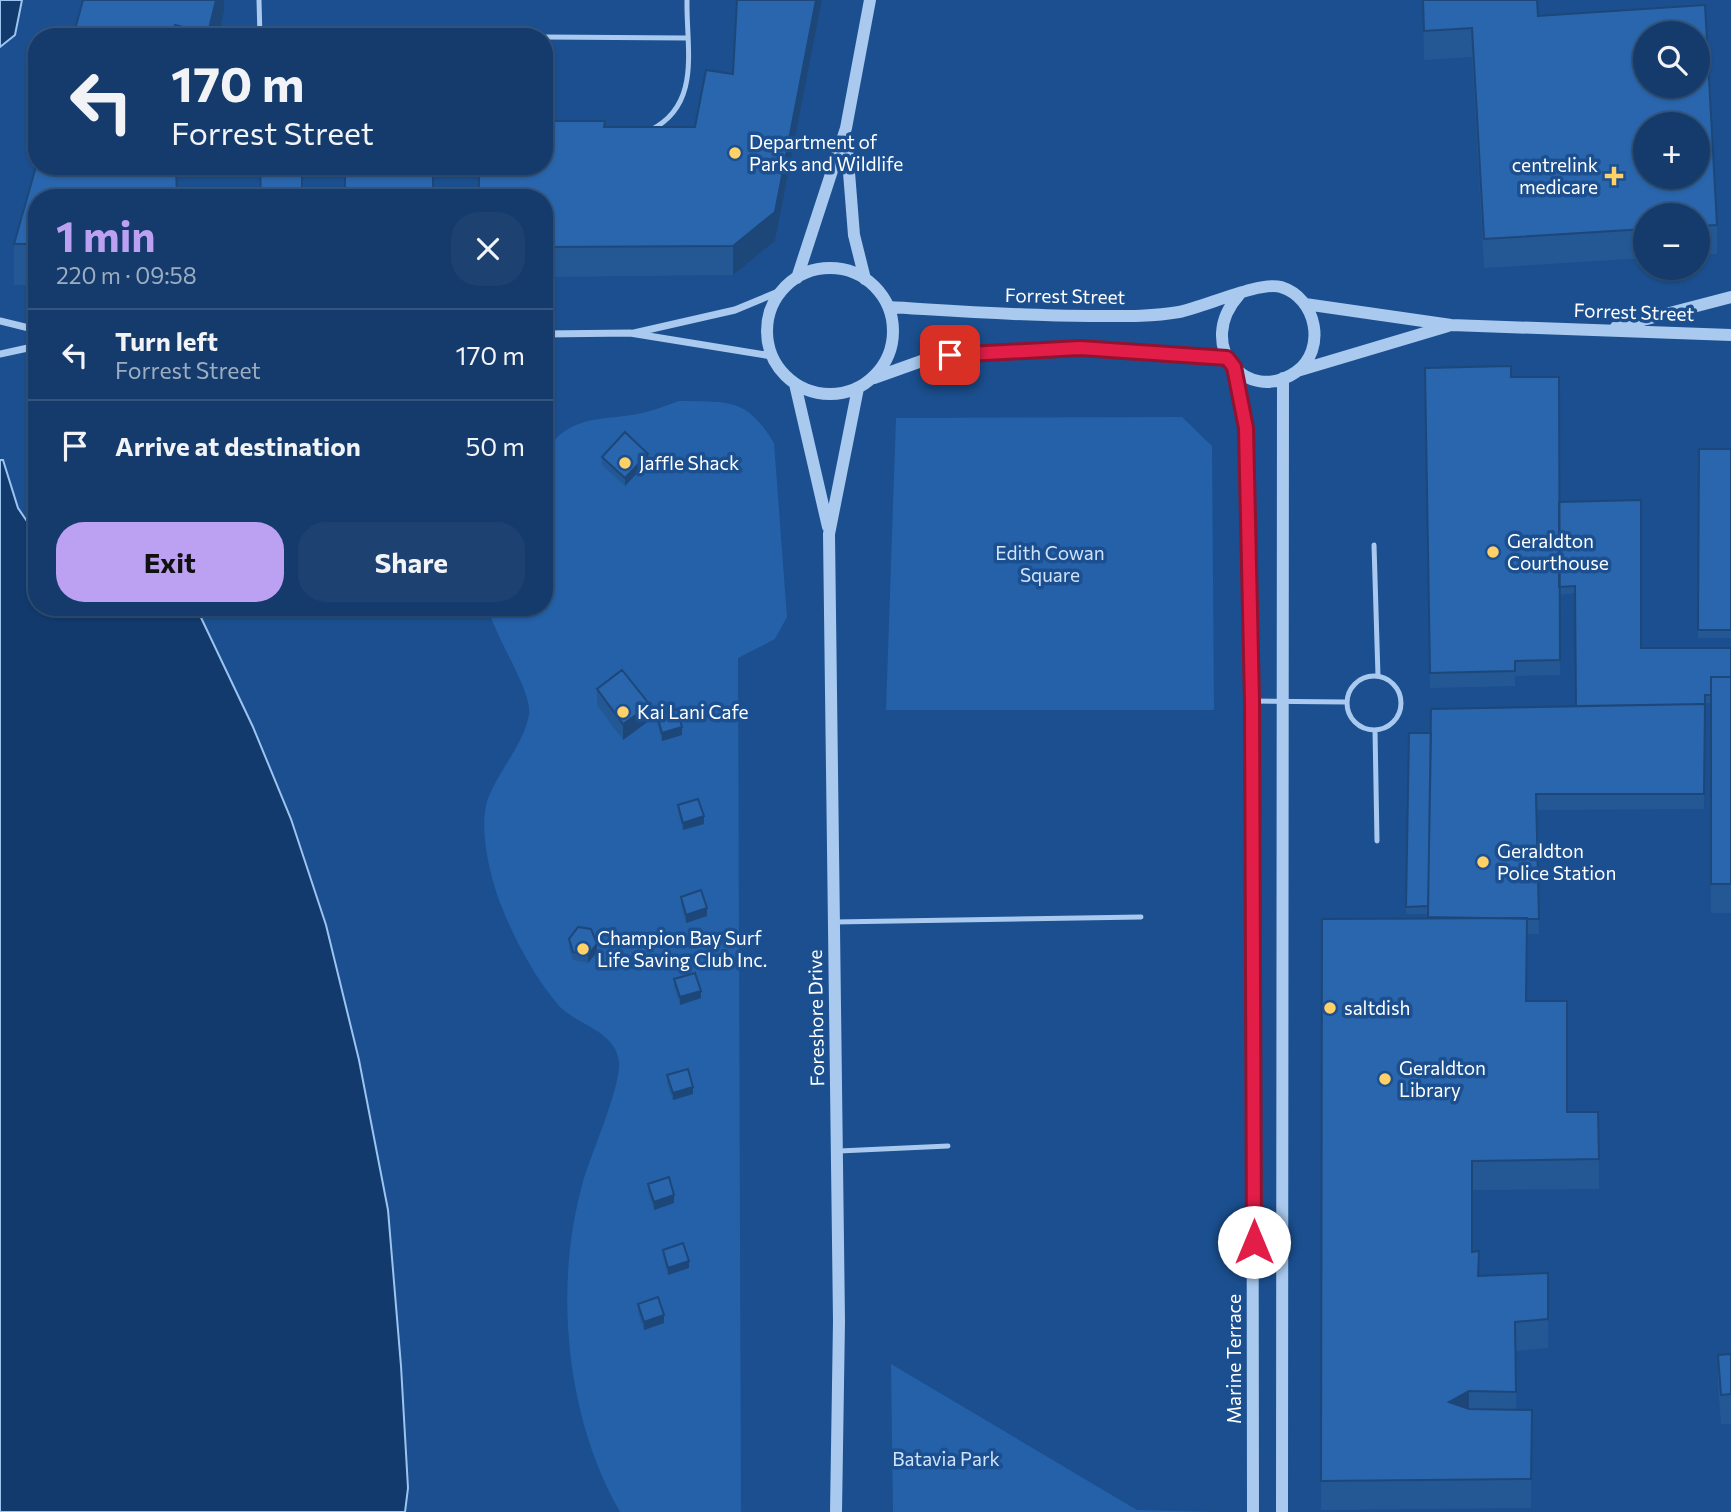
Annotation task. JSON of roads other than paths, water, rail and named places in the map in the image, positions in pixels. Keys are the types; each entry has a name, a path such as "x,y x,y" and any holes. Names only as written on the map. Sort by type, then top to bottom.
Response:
{"street":[{"path":"797,278 846,128 870,0"},
{"path":"846,128 854,235 865,279"},
{"path":"870,380 887,358 892,344 893,326 889,307 879,291 865,279 848,271 830,268 797,278 783,290 774,304 768,321 768,338 772,356 782,371 795,384 812,392 830,395 858,388 870,380 930,358 969,352 1080,348 1230,362 1257,380 1283,379 1297,371 1314,347 1314,324 1305,304 1281,287 1252,288 1239,295 1222,319 1220,334 1230,362"},
{"path":"630,334 735,310 783,290"},
{"name":"Forrest Street","path":"889,307 1035,316 1136,316 1179,312 1239,295"},
{"path":"1603,331 1731,296"},
{"name":"Forrest Street","path":"1305,304 1451,325 1731,335"},
{"path":"0,321 28,328"},
{"name":"Forrest Street","path":"1297,371 1451,325"},
{"path":"553,334 630,334 772,356"},
{"path":"0,354 28,348"},
{"name":"Marine Terrace","path":"1230,362 1246,428 1252,701 1253,1512"},
{"path":"1282,1512 1283,379"},
{"name":"Foreshore Drive","path":"795,384 829,534"},
{"name":"Foreshore Drive","path":"838,1508 837,1152 829,534 858,388"}],"lane":[{"path":"259,0 260,28"},
{"path":"646,133 666,123 680,108 689,86 687,0"},
{"path":"553,37 687,38"},
{"path":"1374,545 1378,676"},
{"path":"1367,676 1378,676 1397,688 1401,699 1395,720 1375,730 1354,723 1346,702 1356,682 1367,676"},
{"path":"1252,701 1346,702"},
{"path":"1375,730 1377,841"},
{"path":"834,922 1141,917"},
{"path":"837,1152 948,1146"}],"place":[{"name":"Department of Parks and Wildlife","path":"735,153"},
{"name":"centrelink medicare","path":"1614,176"},
{"name":"Jaffle Shack","path":"625,463"},
{"name":"Geraldton Courthouse","path":"1493,552"},
{"name":"Kai Lani Cafe","path":"623,712"},
{"name":"Geraldton Police Station","path":"1483,862"},
{"name":"Champion Bay Surf Life Saving Club Inc.","path":"583,949"},
{"name":"saltdish","path":"1330,1008"},
{"name":"Geraldton Library","path":"1385,1079"}],"park label":[{"name":"Edith Cowan Square","path":"1050,564"},
{"name":"Batavia Park","path":"946,1459"}]}
